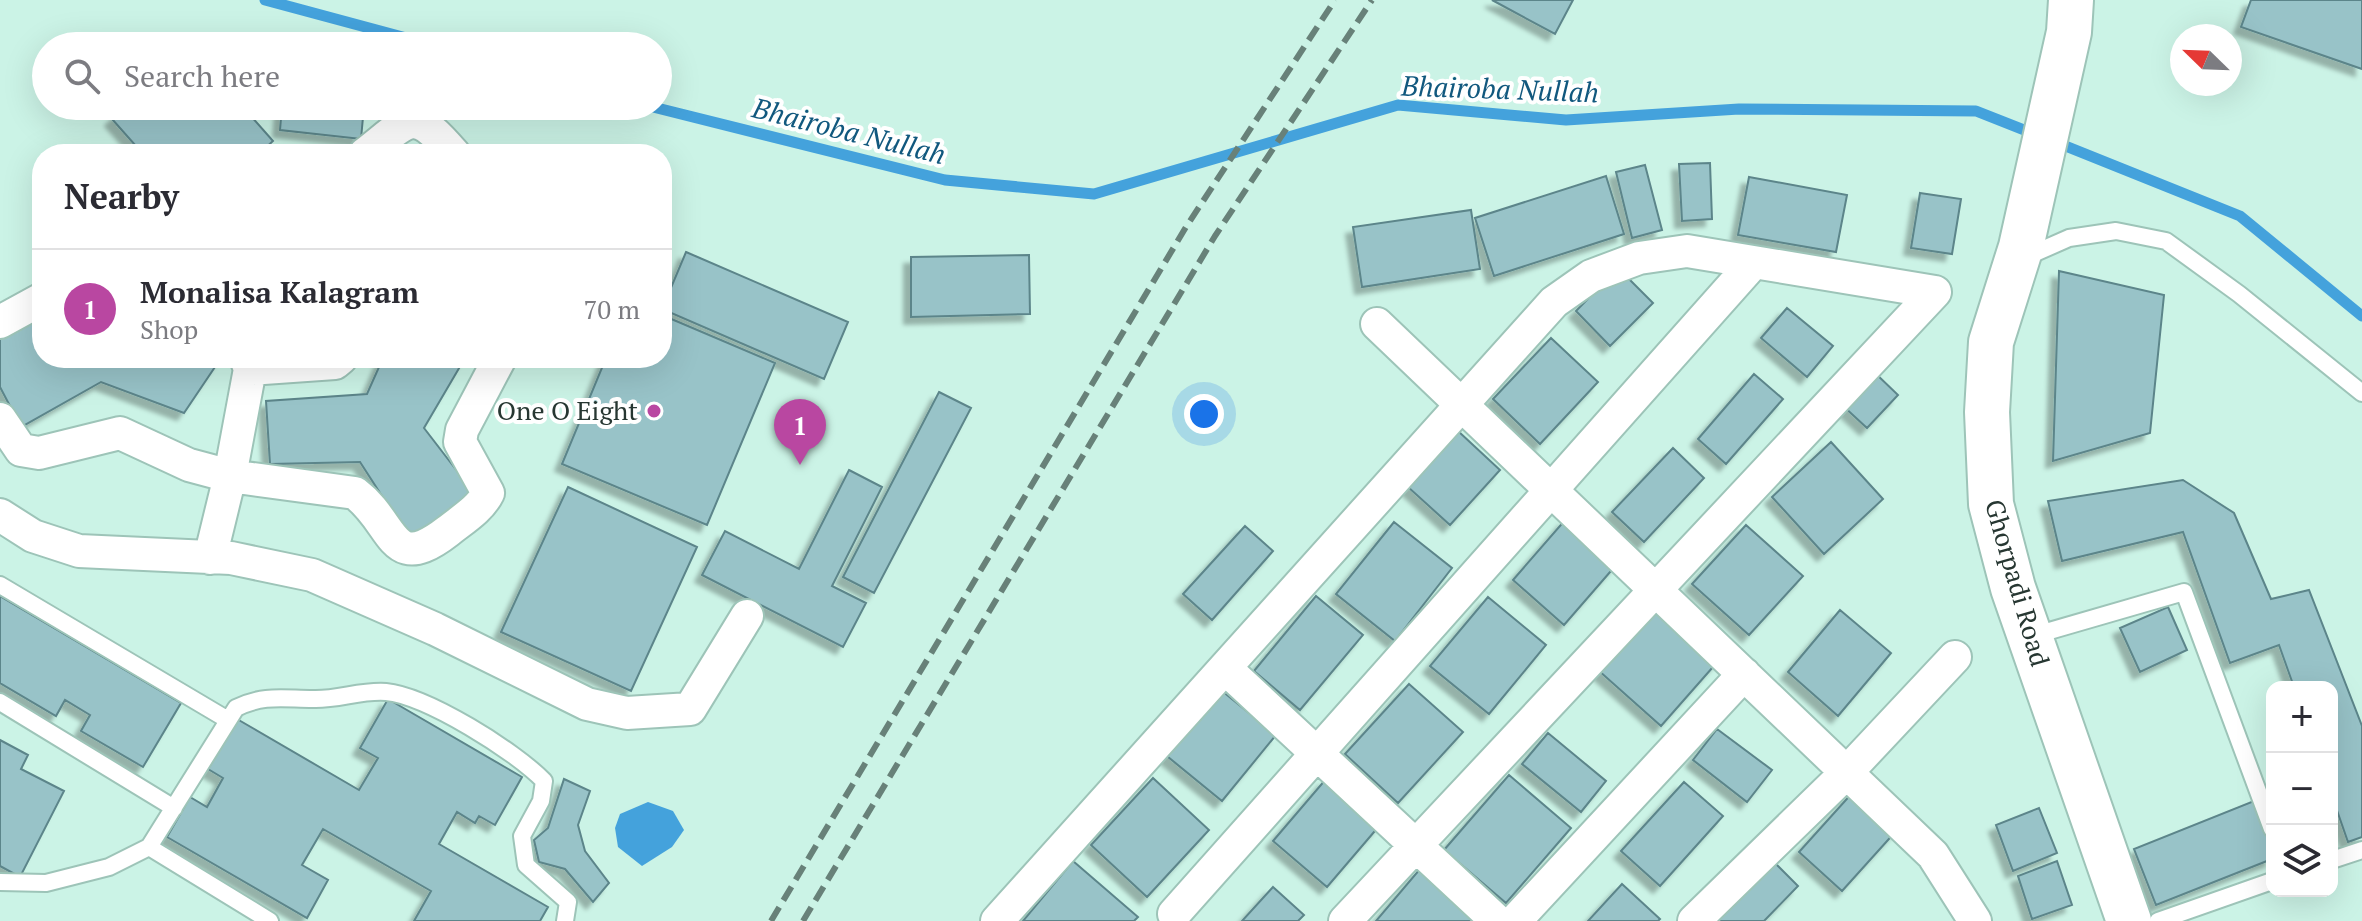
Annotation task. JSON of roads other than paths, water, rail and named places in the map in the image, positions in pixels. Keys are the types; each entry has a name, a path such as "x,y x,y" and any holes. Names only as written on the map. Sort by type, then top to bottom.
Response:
{"main road":[{"name":"Ghorpadi Road","path":"2070,16 2019,254 1991,342 1987,412 1991,504 2030,636 2129,921"}],"street":[{"path":"378,144 405,122 420,121 445,144"},
{"path":"997,921 1554,302 1591,276 1639,258 1687,251 1935,292 1345,921"},
{"path":"1174,914 1753,263"},
{"path":"0,322 32,304"},
{"path":"1377,324 1933,855 1975,921"},
{"path":"210,558 230,476 247,368"},
{"path":"0,419 21,450 39,453 120,433 189,465 230,476 355,493 371,506 397,543 410,551 427,547 483,503 488,493 460,442 462,430 495,368"},
{"path":"0,515 33,536 79,551 231,558 312,575 435,629 587,704 627,713 690,709 747,616"},
{"path":"1694,921 1847,772 1955,657"},
{"path":"1225,668 1497,921"},
{"path":"1515,921 1744,674"}],"lane":[{"path":"2019,254 2069,238 2116,231 2166,241 2239,294 2362,393"},
{"path":"0,585 228,720"},
{"path":"2030,636 2184,592 2271,825"},
{"path":"0,882 46,883 109,867 149,847 236,708 253,699 274,695 316,700 364,691 389,692 412,697 488,739 527,763 544,781 541,801 522,836 526,865 568,902 565,921"},
{"path":"0,702 174,808"},
{"path":"149,847 270,921"},
{"path":"2338,858 2362,850"},
{"path":"2158,921 2266,883"}],"water":[{"path":"648,802 673,811 684,830 672,847 642,866 618,847 615,828 620,814"}],"waterway":[{"name":"Bhairoba Nullah","path":"265,0 384,32"},
{"name":"Bhairoba Nullah","path":"672,112 945,180 1094,194 1398,105 1566,120 1739,109 1976,111 2037,135"},
{"name":"Bhairoba Nullah","path":"2053,141 2240,216 2362,316"}],"railway":[{"path":"771,921 1186,227 1335,0"},
{"path":"803,921 1215,236 1372,0"}],"place":[{"name":"One O Eight","path":"654,411"},
{"name":"Monalisa Kalagram","path":"800,465"}]}
